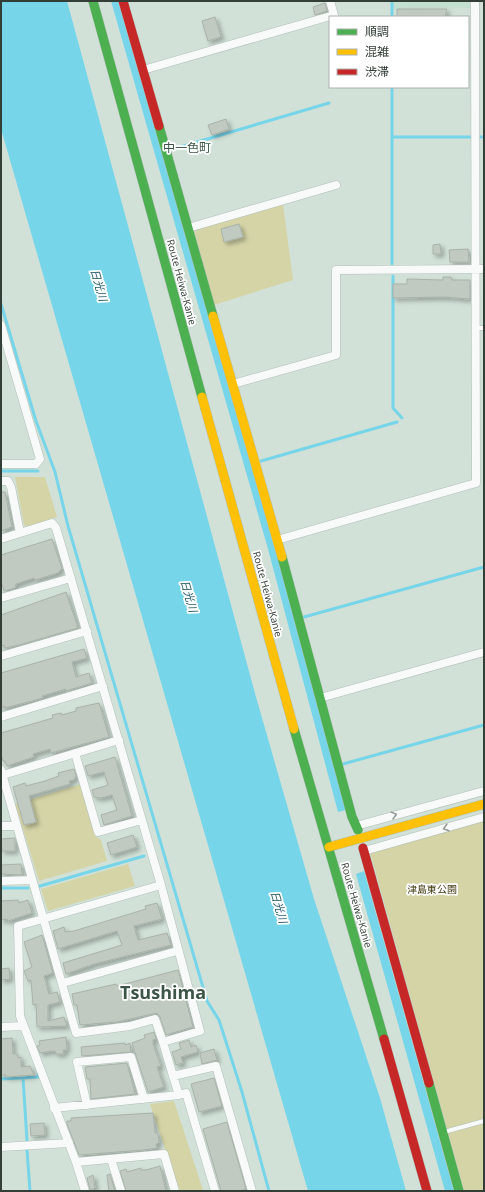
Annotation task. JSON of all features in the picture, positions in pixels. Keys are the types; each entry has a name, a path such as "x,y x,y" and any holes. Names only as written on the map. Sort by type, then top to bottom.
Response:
{"street":[{"name":"Route Heiwa-Kanie","path":"93,1 304,766 330,847 427,1191"},
{"path":"124,1 278,540 352,817 357,828 484,791"},
{"path":"330,1 334,15 331,16"},
{"path":"278,540 476,483 480,269 475,1"},
{"path":"143,70 329,16"},
{"path":"188,228 336,185"},
{"path":"233,384 336,355 336,270 480,269"},
{"path":"1,326 40,459 36,464 1,464"},
{"path":"1,481 8,481 11,487 20,533"},
{"path":"1,539 52,523 56,528 161,885 177,951 200,1031 163,1042"},
{"path":"1,598 71,578"},
{"path":"1,656 87,631"},
{"path":"320,698 484,652"},
{"path":"1,717 103,686"},
{"path":"118,740 2,772 16,826 63,983 76,1033 130,1026 155,1019 179,1095"},
{"path":"75,753 98,832 142,820"},
{"path":"330,847 484,804"},
{"path":"459,1191 363,850 484,817"},
{"path":"1,826 16,826"},
{"path":"1,881 32,880"},
{"path":"85,1191 76,1162 54,1108 20,1016 18,926 161,885"},
{"path":"63,983 177,951"},
{"path":"1,1027 23,1026"},
{"path":"87,1105 77,1062 131,1056 144,1099"},
{"path":"174,1076 216,1066 252,1191"},
{"path":"54,1108 144,1099 186,1093 215,1191"},
{"path":"1,1147 68,1143"},
{"path":"76,1162 164,1154 175,1191"},
{"path":"110,1159 121,1191"}],"lane":[{"path":"443,1133 484,1121"}],"shaded area":[{"path":"393,1 470,1 470,8 393,9"}],"green space":[{"path":"283,204 293,280 214,305 194,232 197,228"},
{"path":"15,477 45,477 57,517 28,527 24,525"},
{"path":"81,784 95,836 101,840 107,861 39,881 15,804"},
{"name":"津島東公園","path":"484,821 484,1191 464,1191 370,852"},
{"path":"128,864 135,886 48,911 41,889"},
{"path":"174,1101 203,1190 200,1191 179,1191 150,1104"}],"water":[{"name":"日光川","path":"1,1 67,1 256,697 314,899 380,1098 406,1191 308,1191 1,129"},
{"path":"111,1 119,1 271,530 346,810 338,812 268,549"},
{"path":"364,871 454,1191 445,1191 356,874"}],"building":[{"path":"325,3 327,11 315,15 313,7"},
{"path":"397,9 447,9 445,16 397,16"},
{"path":"215,17 221,37 208,41 202,21"},
{"path":"226,119 229,129 212,135 208,125"},
{"path":"239,224 243,237 224,242 221,229"},
{"path":"440,244 441,254 433,254 433,245"},
{"path":"468,249 469,262 450,262 449,250"},
{"path":"443,277 451,277 452,280 470,280 470,299 444,297 393,298 393,284 407,284 407,279 443,280"},
{"path":"1,492 5,492 12,527 1,531"},
{"path":"52,539 62,568 58,573 35,580 34,578 16,584 15,588 4,591 1,581 1,555"},
{"path":"66,592 78,628 19,645 5,648 4,645 1,646 1,615"},
{"path":"84,649 87,658 72,662 76,677 89,673 92,683 66,691 66,689 42,696 43,698 1,708 1,673"},
{"path":"99,703 109,737 51,753 50,749 33,754 34,757 7,766 5,761 3,761 1,754 1,733 53,718 52,715 61,713 62,715 76,711 76,708"},
{"path":"115,757 132,816 104,825 101,815 117,810 112,795 101,798 94,797 92,790 108,785 104,772 88,776 85,766"},
{"path":"74,769 76,776 74,780 69,781 70,784 29,796 36,822 24,825 13,787 25,783 26,786 45,781 59,776 58,773"},
{"path":"133,835 137,847 111,855 107,843"},
{"path":"15,838 15,851 2,851 1,839"},
{"path":"21,864 22,875 1,874 1,865"},
{"path":"18,900 19,903 28,900 32,913 8,921 7,919 1,920 1,901"},
{"path":"157,903 162,919 134,926 138,940 167,933 171,945 94,964 66,974 63,963 122,945 117,931 58,949 53,931 64,927 65,932 74,931 146,909 145,906"},
{"path":"42,935 53,973 44,976 49,994 57,992 60,1002 48,1005 48,1021 64,1017 67,1026 37,1027 36,1004 33,1005 31,980 28,981 24,971 32,967 24,942"},
{"path":"9,968 10,979 1,980 1,969"},
{"path":"178,970 193,1027 166,1035 160,1017 157,1013 117,1022 80,1025 77,1005 74,1005 72,994 116,984 117,986"},
{"path":"154,1032 156,1039 153,1040 153,1044 161,1066 157,1067 164,1087 148,1092 132,1043 145,1038 144,1035"},
{"path":"66,1037 67,1050 63,1050 64,1054 56,1054 55,1051 40,1053 37,1046 40,1045 39,1041"},
{"path":"12,1038 13,1054 17,1054 18,1058 21,1057 21,1067 30,1066 34,1075 6,1077 6,1075 1,1075 1,1039"},
{"path":"189,1040 191,1047 196,1045 198,1052 181,1057 183,1063 176,1065 172,1052 181,1049 179,1043"},
{"path":"125,1043 125,1045 130,1043 131,1052 82,1056 81,1047"},
{"path":"214,1049 217,1060 202,1064 200,1053"},
{"path":"127,1063 135,1094 91,1099 90,1079 87,1079 85,1067"},
{"path":"214,1078 222,1106 199,1112 191,1084"},
{"path":"153,1113 155,1133 158,1133 159,1143 156,1144 157,1148 143,1150 79,1155 67,1124 67,1121 71,1121 71,1118"},
{"path":"227,1122 246,1189 240,1191 221,1191 203,1129"},
{"path":"44,1123 45,1135 31,1136 30,1124"},
{"path":"160,1166 166,1191 126,1191 120,1171 126,1169 127,1172 141,1168 141,1170 146,1170"},
{"path":"110,1174 115,1191 109,1191 107,1175"},
{"path":"93,1175 95,1188 90,1190 87,1178"}],"waterway":[{"path":"392,1 392,16"},
{"path":"392,88 392,264"},
{"path":"170,150 329,103"},
{"path":"392,137 470,137"},
{"path":"393,276 393,408 402,418"},
{"path":"1,304 36,421 55,472 68,526 207,1001 219,1020 242,1092 269,1191"},
{"path":"261,461 397,422"},
{"path":"1,471 38,471"},
{"path":"304,617 484,567"},
{"path":"343,764 484,725"},
{"path":"40,886 144,856"},
{"path":"1,888 28,888"},
{"path":"1,1079 39,1077 38,1074"},
{"path":"23,1078 27,1141"},
{"path":"27,1150 30,1191"}],"traffic: fast":[{"path":"93,1 202,397"},
{"path":"159,126 213,316"},
{"path":"282,557 352,817 358,830"},
{"path":"294,729 384,1039"},
{"path":"429,1083 459,1191"}],"traffic: slow":[{"path":"213,316 282,557"},
{"path":"202,397 294,729"},
{"path":"329,847 484,804"}],"traffic: jam":[{"path":"123,1 159,126"},
{"path":"363,848 429,1083"},
{"path":"384,1039 427,1191"}],"district":[{"name":"中一色町","path":"187,148"},
{"name":"Tsushima","path":"163,993"}]}
